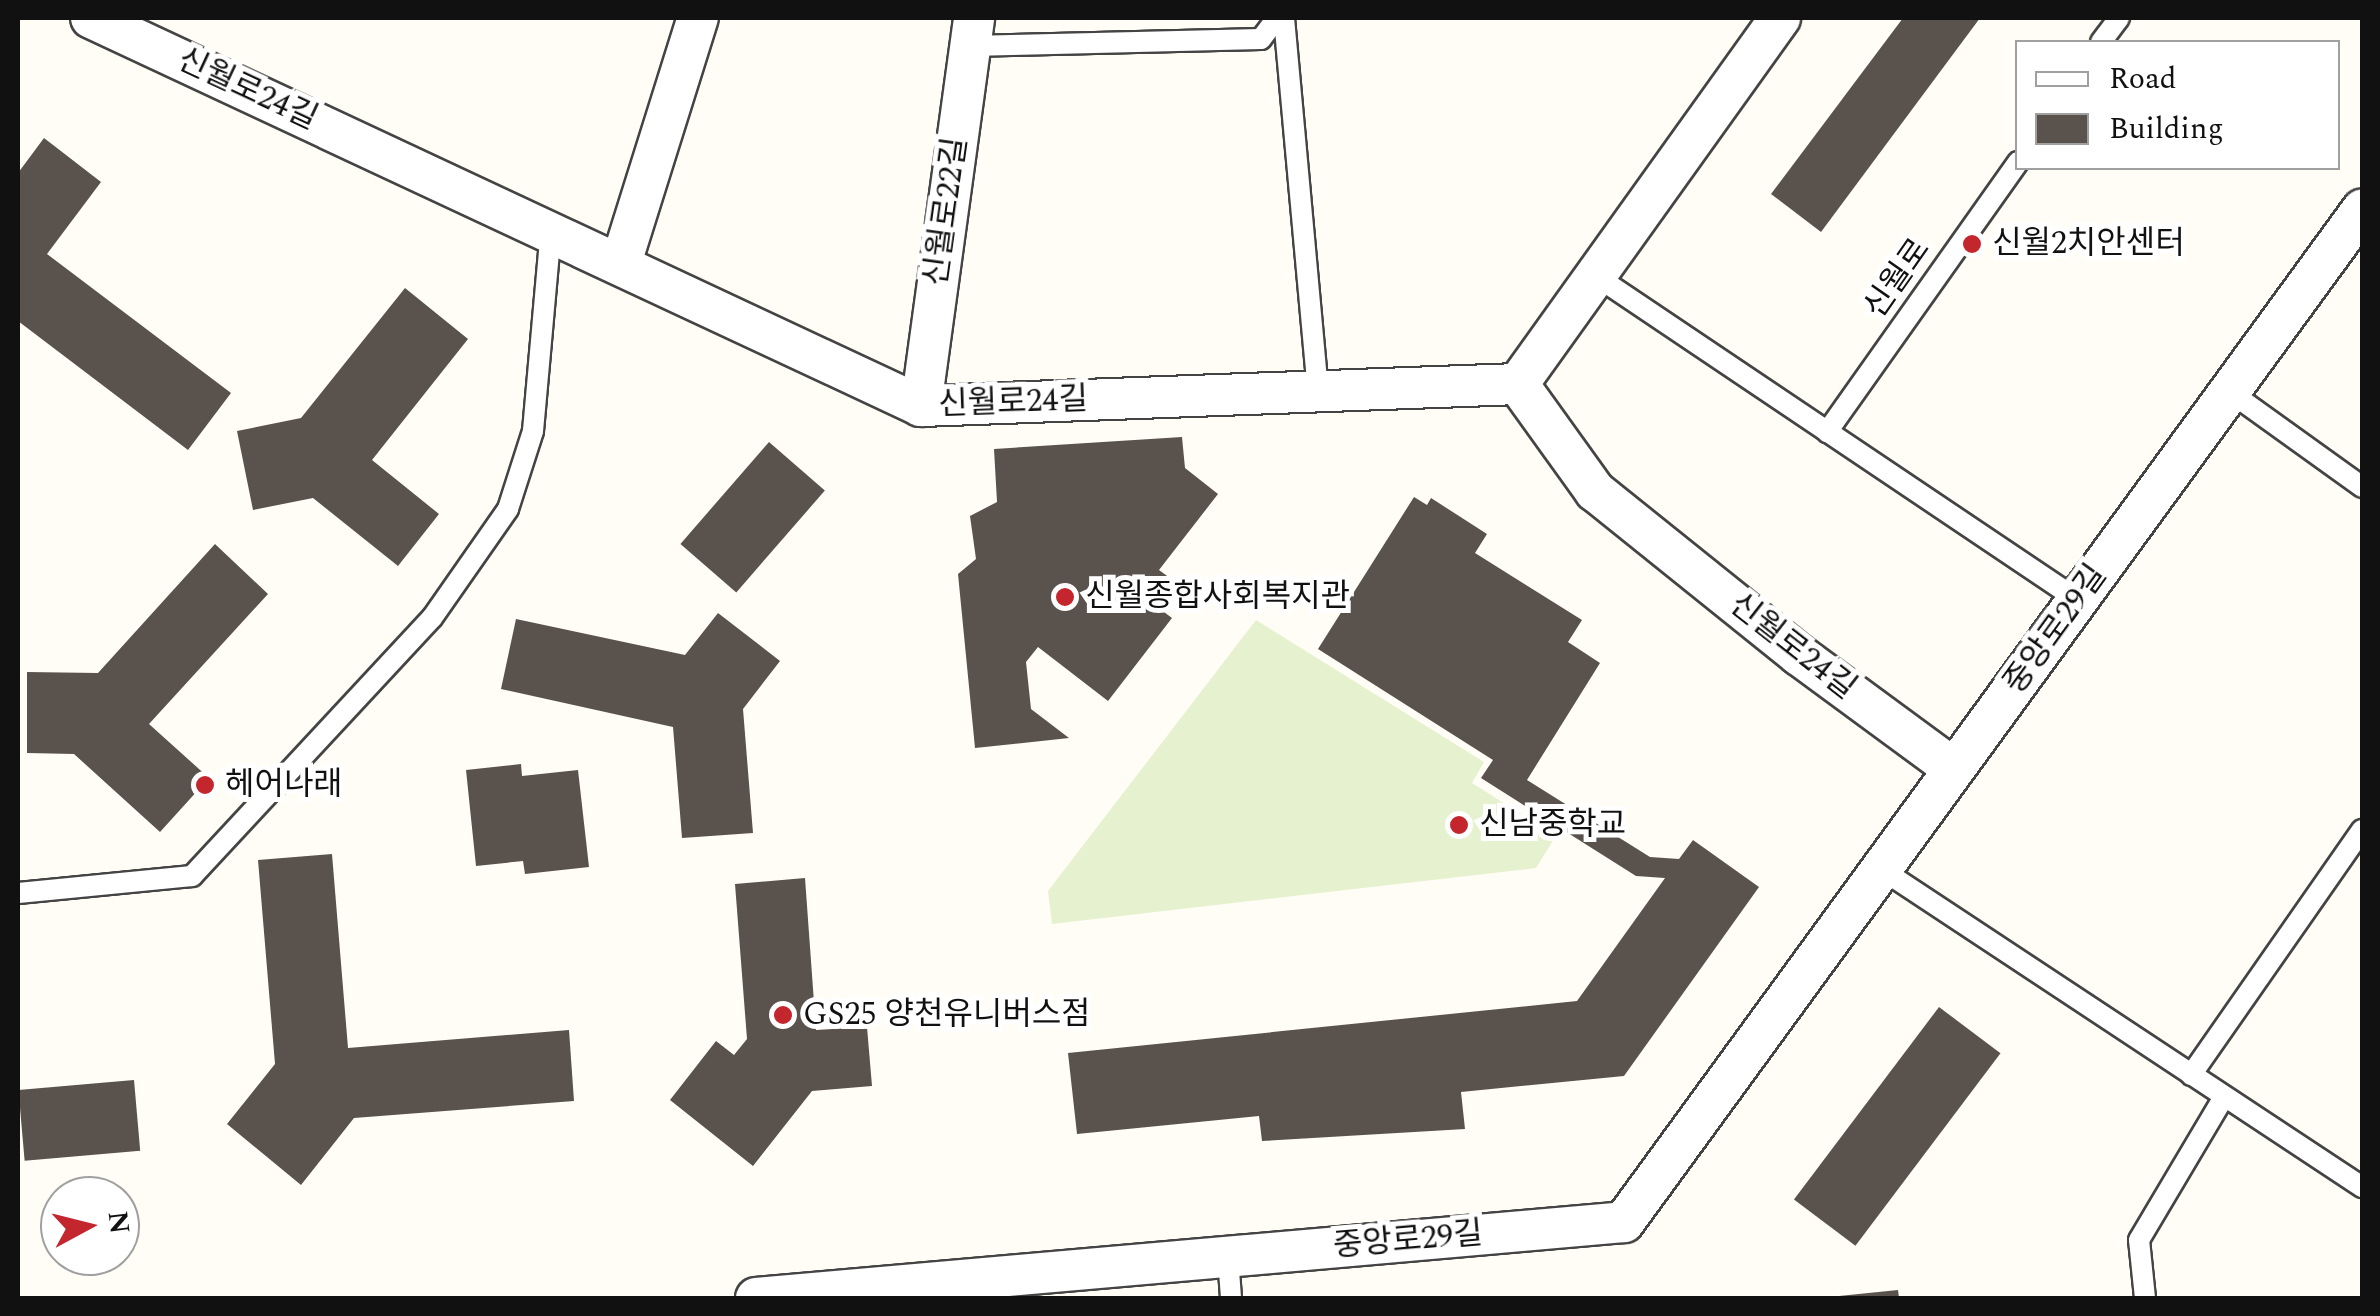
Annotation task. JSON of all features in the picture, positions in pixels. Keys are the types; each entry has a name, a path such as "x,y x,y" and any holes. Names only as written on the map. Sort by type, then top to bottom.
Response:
{"street":[{"name":"신월로24길","path":"91,18 921,406 1518,384 1596,490 1799,655 1954,769"},
{"path":"621,263 698,18"},
{"path":"1518,384 1780,18"},
{"name":"신월로22길","path":"921,406 972,32"},
{"name":"중앙로29길","path":"756,1298 1624,1222 2362,210"}],"lane":[{"path":"972,32 1261,40 1280,18"},
{"path":"1280,18 1318,392"},
{"path":"2103,40 2119,18"},
{"name":"신월로","path":"1827,432 2015,166"},
{"path":"18,893 192,876 432,618 508,508 533,431 551,230"},
{"path":"1596,276 2078,600"},
{"path":"2230,392 2362,487"},
{"path":"2191,1075 2362,830"},
{"path":"1882,869 2362,1187"},
{"path":"2145,1298 2139,1240 2224,1098"},
{"path":"1228,1257 1231,1298"}],"green space":[{"path":"1256,620 1484,762 1472,783 1556,836 1536,868 1052,924 1048,891"}],"building":[{"path":"1903,18 1980,18 1821,232 1771,194"},
{"path":"44,138 101,182 47,254 231,393 188,450 18,321 18,173"},
{"path":"405,288 468,339 372,460 439,514 398,566 313,498 253,510 237,431 301,418"},
{"name":"신월종합사회복지관","path":"1182,437 1185,468 1218,494 1159,570 1178,584 1160,609 1172,618 1108,701 1038,647 1026,662 1031,709 1069,738 975,748 958,574 976,559 970,516 997,502 994,449"},
{"path":"769,442 825,491 736,592 680,544"},
{"path":"1414,497 1427,505 1431,498 1487,534 1475,553 1582,620 1568,642 1600,663 1527,780 1650,857 1679,859 1693,840 1759,887 1624,1076 1461,1092 1465,1129 1262,1141 1259,1116 1077,1134 1068,1053 1577,1001 1665,878 1636,876 1481,778 1493,760 1318,649"},
{"path":"215,544 268,594 149,724 209,778 160,832 74,754 27,753 27,672 98,673"},
{"path":"718,613 780,661 743,709 753,833 682,838 673,727 501,689 516,619 685,655"},
{"path":"521,764 522,776 578,770 589,867 525,874 523,861 476,866 466,770"},
{"path":"332,854 348,1048 569,1030 574,1101 354,1118 301,1185 227,1124 275,1064 258,860"},
{"path":"805,878 816,1030 867,1027 872,1086 812,1091 753,1166 670,1100 716,1041 734,1055 747,1039 735,884"},
{"path":"1939,1007 2000,1053 1855,1246 1794,1199"},
{"path":"134,1080 140,1151 25,1161 18,1090"},
{"path":"1898,1290 1899,1298 1839,1298 1839,1296"}],"place":[{"name":"신월2치안센터","path":"1972,244"},
{"name":"신월종합사회복지관","path":"1065,597"},
{"name":"헤어나래","path":"205,785"},
{"name":"신남중학교","path":"1459,825"},
{"name":"GS25 양천유니버스점","path":"783,1015"}]}
